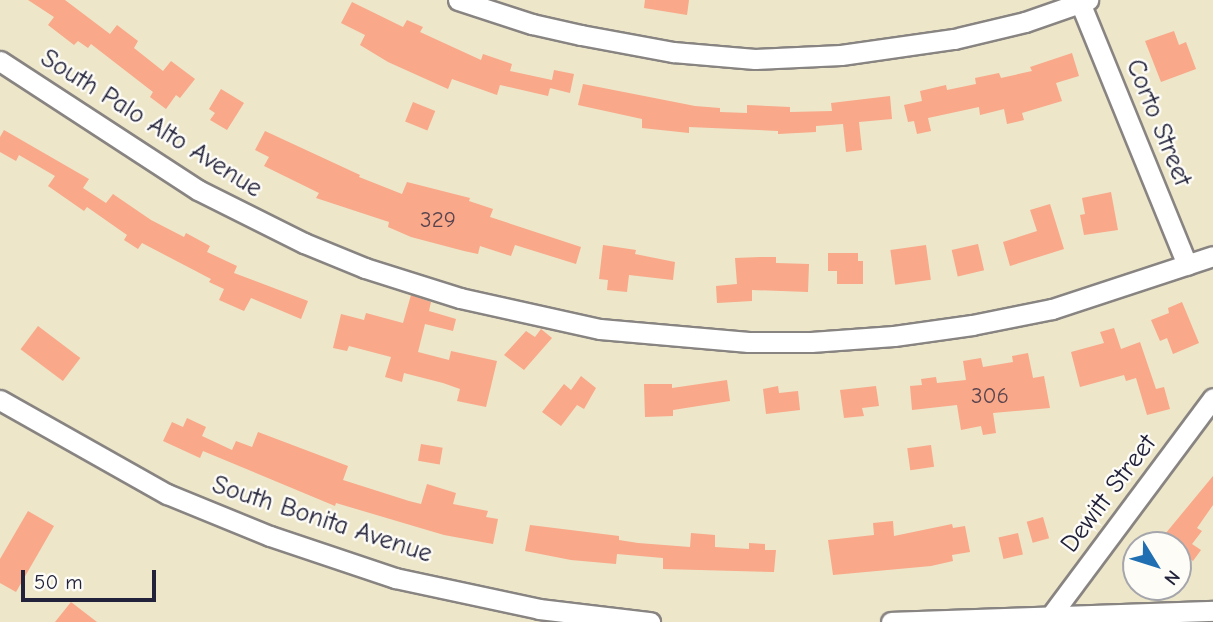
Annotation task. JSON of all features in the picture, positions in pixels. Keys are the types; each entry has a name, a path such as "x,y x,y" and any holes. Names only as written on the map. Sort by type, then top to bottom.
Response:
{"street":[{"path":"458,0 532,24 581,35 673,52 755,59 841,55 954,39 1025,22 1082,1"},
{"name":"Corto Street","path":"1082,1 1188,265"},
{"name":"South Palo Alto Avenue","path":"0,61 198,190 311,246 386,275 460,298 600,328 748,342 811,342 894,336 1052,309 1213,256"},
{"name":"Dewitt Street","path":"1049,618 1213,398"},
{"name":"South Bonita Avenue","path":"0,400 167,494 270,536 395,578 539,609 617,621 650,622"},
{"path":"891,622 1213,611"}],"building":[{"path":"28,0 65,0 110,34 117,25 138,41 134,48 163,71 171,61 195,79 180,98 176,95 166,109 150,97 153,92 91,44 88,48 78,41 74,45 48,25 54,17"},
{"path":"645,0 689,0 687,15 644,8"},
{"path":"352,2 403,27 407,20 423,27 420,32 481,60 483,54 512,64 510,71 552,80 554,70 574,74 570,93 550,88 548,96 500,85 497,95 452,79 448,89 388,62 360,45 365,35 341,23"},
{"path":"1174,31 1179,45 1186,42 1196,69 1161,82 1145,41"},
{"path":"1072,53 1079,76 1056,83 1062,101 1022,113 1024,120 1007,124 1004,109 980,115 979,107 928,118 931,131 917,134 914,121 908,122 904,105 922,101 920,91 946,85 947,90 976,84 975,78 999,73 1001,78 1032,71 1030,67"},
{"path":"583,84 695,106 720,108 720,112 747,113 747,105 790,107 790,112 832,111 831,103 890,96 892,119 859,122 862,150 846,152 843,124 816,126 816,132 778,134 778,131 689,127 689,133 642,128 642,119 578,105"},
{"path":"221,89 244,103 227,130 210,120 215,113 209,109"},
{"path":"413,102 435,111 427,130 405,121"},
{"path":"4,130 89,179 83,188 106,203 113,194 151,220 184,237 186,233 210,246 207,252 237,266 234,273 308,301 301,319 251,298 244,311 219,300 224,289 209,282 211,279 142,243 138,249 124,240 127,235 87,207 84,211 48,186 55,176 19,155 16,161 0,152 0,137"},
{"path":"265,131 360,175 359,177 402,194 407,182 470,198 469,201 493,209 490,217 581,247 576,264 515,245 511,256 480,246 478,254 464,251 411,237 388,227 389,222 316,198 319,193 264,166 269,157 255,150"},
{"path":"1111,192 1118,230 1084,235 1080,215 1085,214 1082,198"},
{"path":"1050,204 1064,249 1010,266 1003,242 1037,231 1030,210"},
{"path":"978,244 984,270 958,276 952,250"},
{"path":"603,245 636,250 635,254 675,262 673,280 629,275 627,292 607,290 608,280 599,279"},
{"path":"926,245 931,280 895,285 890,250"},
{"path":"828,253 858,253 858,261 863,261 863,284 837,284 837,271 828,271"},
{"path":"776,257 776,263 809,264 808,292 752,290 752,301 717,303 716,286 737,284 735,258"},
{"path":"411,295 431,302 429,311 456,319 453,331 425,324 418,352 449,360 451,351 497,361 486,407 457,401 460,389 443,383 404,373 402,382 385,377 391,357 349,346 347,351 333,348 341,314 364,320 366,313 403,323"},
{"path":"1182,302 1199,343 1173,354 1167,338 1160,341 1151,320 1169,313 1168,308"},
{"path":"38,326 80,358 63,381 21,349"},
{"path":"1114,328 1121,349 1140,342 1156,389 1164,387 1170,409 1147,415 1136,378 1126,381 1124,375 1080,387 1071,352 1104,343 1100,332"},
{"path":"541,329 552,338 524,370 504,355 526,331 535,337"},
{"path":"1028,353 1033,378 1044,376 1050,408 993,413 996,433 983,435 981,426 961,430 957,405 912,410 910,386 922,385 921,379 936,377 937,383 966,380 963,361 981,358 983,367 1013,362 1012,356"},
{"path":"581,376 596,388 584,409 577,405 561,426 542,412 564,384 571,390"},
{"path":"727,380 730,401 673,410 673,416 645,417 644,384 672,384 672,388"},
{"path":"778,386 779,393 798,391 800,410 766,414 763,389"},
{"path":"876,386 879,406 862,408 864,416 844,418 840,390"},
{"path":"187,418 206,427 202,436 232,450 236,441 252,447 258,432 348,466 343,480 409,501 421,504 427,484 456,493 453,504 488,511 486,517 498,519 493,544 444,535 336,503 335,506 203,451 200,458 163,441 172,422 183,427"},
{"path":"421,444 443,448 440,465 418,461"},
{"path":"931,445 934,467 910,470 907,448"},
{"path":"1213,476 1213,505 1197,528 1202,531 1192,544 1192,531 1168,531"},
{"path":"28,511 54,526 16,592 0,583 0,559"},
{"path":"1043,517 1049,538 1033,543 1027,522"},
{"path":"893,521 894,536 952,524 953,528 965,526 970,552 952,555 953,561 931,566 833,575 828,540 874,535 873,523"},
{"path":"530,525 619,536 619,540 638,543 690,547 691,533 715,535 715,547 749,549 749,543 765,544 765,550 776,550 774,572 663,569 663,558 617,554 616,564 571,560 525,551"},
{"path":"1018,533 1023,554 1003,559 999,537"},
{"path":"1192,544 1201,550 1192,560"},
{"path":"71,602 97,622 55,622"}]}
